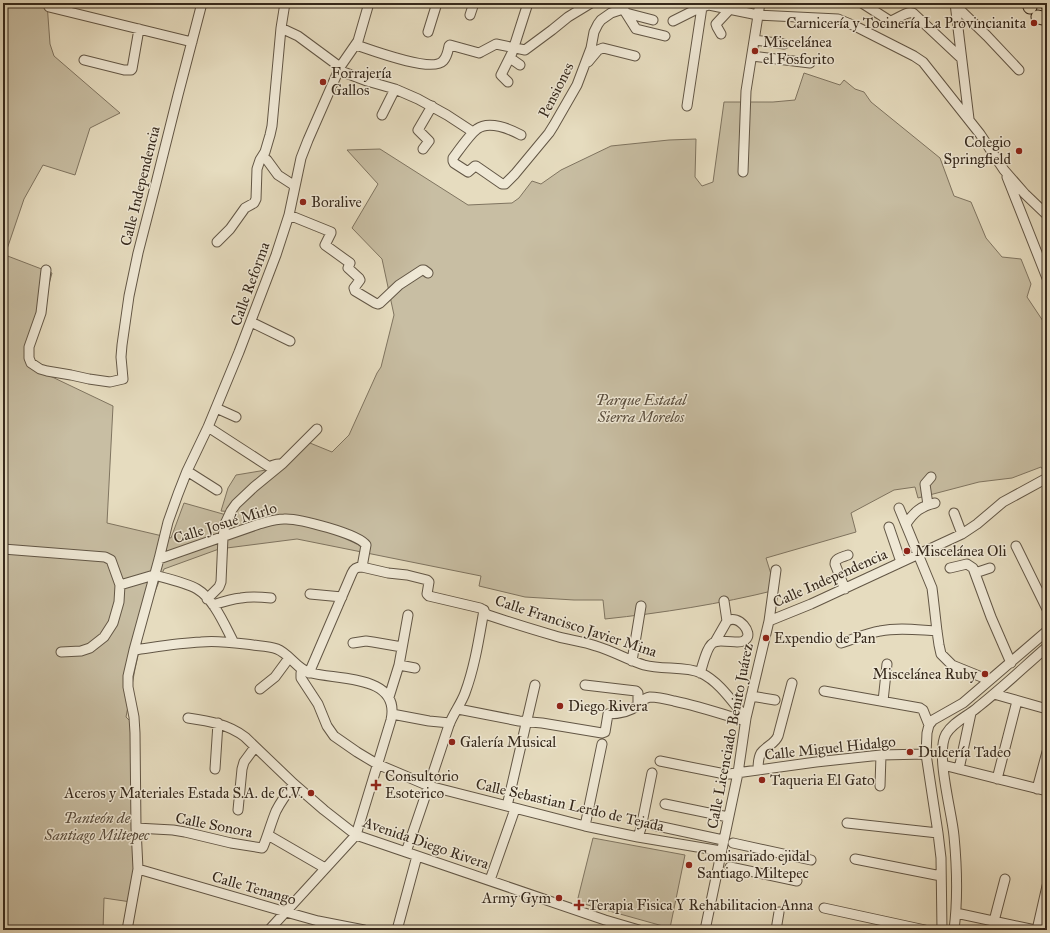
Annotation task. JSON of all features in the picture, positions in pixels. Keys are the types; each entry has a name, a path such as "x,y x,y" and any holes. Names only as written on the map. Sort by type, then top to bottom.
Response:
{"street":[{"name":"Calle Independencia","path":"46,270 41,313 29,347 29,358 31,363 34,366 47,371 89,379 110,382 123,379 121,357 122,346 129,296 138,253 202,3"},
{"path":"285,3 281,28 272,126 265,158 278,175 295,186"},
{"name":"Calle Reforma","path":"127,930 138,869 135,733 128,681 134,650 168,522 178,494 216,408 276,255 288,215 301,158 308,140 339,69 356,45 361,35 369,3"},
{"path":"428,32 438,3"},
{"path":"470,16 474,3"},
{"path":"508,82 501,75 514,48 528,3"},
{"path":"356,45 411,62 435,64 444,60 450,45 479,53 496,44 522,50 528,48 568,17 591,3"},
{"path":"743,172 746,91 760,3"},
{"path":"862,3 890,22 908,12 913,13 961,58"},
{"path":"954,4 969,121"},
{"path":"954,4 1019,70"},
{"path":"672,21 702,7 709,6 758,15 838,19 914,56 923,62 988,146 1004,170 1025,194 1047,215"},
{"path":"49,7 192,42"},
{"path":"687,106 702,7"},
{"path":"624,9 653,20"},
{"path":"624,9 636,29 665,36"},
{"name":"Pensiones","path":"473,132 453,158 453,162 468,172 476,166 501,184 504,184 515,174 549,133 577,85 598,24 611,13 624,9"},
{"path":"721,34 716,24 730,9"},
{"path":"281,28 298,36 339,69 367,81 395,89 411,96 432,106 473,132 477,128 490,125 507,128 521,135"},
{"path":"84,60 124,70 131,70 139,29"},
{"path":"755,40 784,44"},
{"path":"584,68 598,50 603,48 635,56"},
{"path":"752,56 810,63"},
{"path":"510,58 520,65"},
{"path":"382,115 395,89"},
{"path":"423,149 429,141 418,130 432,106"},
{"path":"218,242 235,224 247,207 255,202 257,189 257,169 260,160 265,158"},
{"path":"1004,170 1047,278"},
{"path":"288,215 331,232 326,245 350,263 348,268 360,278 354,288 355,291 375,303 378,304 399,285 416,274 424,270 428,272"},
{"path":"251,322 290,341"},
{"path":"216,408 236,417"},
{"path":"208,427 268,466 282,464"},
{"path":"210,602 221,582 223,537 227,518 231,511 236,504 282,464 317,429"},
{"path":"187,471 217,490"},
{"path":"906,524 916,511 932,504 925,484 931,477"},
{"name":"Calle Independencia","path":"768,621 845,589 962,534 977,524 1003,502 1047,478"},
{"path":"899,508 932,588 937,631 942,654 952,665 989,680"},
{"path":"954,513 962,534"},
{"name":"Calle Josué Mirlo","path":"159,559 273,520 290,519 306,521 345,533 362,541 366,545 362,567"},
{"path":"889,527 901,562"},
{"path":"1016,546 1047,609"},
{"path":"3,548 109,558 112,560 120,586 119,602 113,623 104,637 90,648 81,651 61,652"},
{"path":"845,589 835,562 836,560 848,555"},
{"path":"950,568 963,564 970,565 975,573 991,617 1011,663"},
{"path":"307,671 321,644 354,570 358,567 362,567"},
{"name":"Calle Francisco Javier Mina","path":"362,567 427,580 429,596 480,608 488,615 551,635 594,645 632,661 655,667 687,670 700,673 710,678 719,686 746,719"},
{"path":"975,573 990,568"},
{"name":"Calle Licenciado Benito Juárez","path":"705,930 738,773 746,719 768,621 776,570"},
{"path":"120,586 154,575 199,590 210,602 224,622 234,643"},
{"path":"310,594 342,597"},
{"path":"210,602 250,597 271,598"},
{"path":"700,673 709,647 715,642 727,621 724,601"},
{"path":"632,661 641,606"},
{"path":"406,852 450,723 465,694 470,679 484,610"},
{"path":"389,697 399,665 408,615"},
{"path":"715,642 740,642 748,638 747,631 740,622 733,619 727,621"},
{"path":"841,643 888,629 904,628 937,631"},
{"path":"942,930 941,858 926,754 926,742 929,725 939,716 963,703 1047,631"},
{"path":"353,643 366,641 402,647"},
{"path":"134,650 202,642 234,643 273,648 282,652 307,671 356,680 384,691 389,697 392,714 356,835 269,930"},
{"path":"954,930 956,913 956,886 954,835 943,765 942,752 945,736 954,725 994,694 1047,647"},
{"path":"260,689 275,677 289,658"},
{"path":"883,701 887,664"},
{"path":"399,665 415,668"},
{"name":"Calle Sebastian Lerdo de Tejada","path":"307,671 301,676 301,678 318,704 330,731 334,736 377,764 429,786 585,826 638,837 721,851"},
{"path":"758,770 760,755 774,743 778,736 792,683"},
{"path":"490,880 511,807 535,685"},
{"path":"585,685 636,691 638,693 638,706"},
{"path":"824,691 916,707 923,710 929,725"},
{"path":"994,694 1047,709"},
{"path":"751,696 774,700"},
{"path":"458,709 527,722 602,733 605,732 608,714 621,713 638,706 643,700 648,698 664,698 746,719"},
{"path":"997,779 1018,701"},
{"path":"959,770 971,713"},
{"path":"392,714 429,721 450,723"},
{"name":"Avenida Diego Rivera","path":"188,718 218,723 238,732 294,784 356,835 605,920 640,930"},
{"path":"215,770 218,723"},
{"path":"585,826 602,744"},
{"path":"238,810 242,768 244,762 255,747"},
{"path":"1037,789 1047,752"},
{"name":"Calle Miguel Hidalgo","path":"660,761 720,774 729,774 881,755 926,754"},
{"path":"880,786 881,755"},
{"path":"943,765 1047,791"},
{"path":"638,837 652,773"},
{"name":"Calle Sonora","path":"136,828 173,830 260,848 263,847 277,810 294,784"},
{"path":"666,804 728,817"},
{"path":"847,823 938,833"},
{"path":"653,825 723,840"},
{"path":"268,835 325,868"},
{"path":"733,843 811,860"},
{"path":"397,930 417,856"},
{"path":"855,859 942,876"},
{"path":"730,867 797,881"},
{"name":"Calle Tenango","path":"138,869 286,912 317,925 364,930"},
{"path":"994,921 1005,879"},
{"path":"956,913 1036,930 1047,886"},
{"path":"824,908 925,930"},
{"path":"776,930 779,912"}],"green space":[{"name":"Parque Estatal Sierra Morelos","path":"3,3 47,3 50,44 54,56 120,113 90,128 75,175 43,165 24,199 5,255 52,273 27,365 113,406 107,523 171,538 184,503 230,516 234,512 221,511 228,488 236,475 283,468 310,443 332,452 349,435 381,367 394,315 382,259 352,228 378,184 347,150 380,149 468,205 512,203 519,198 532,181 541,184 561,170 611,146 669,140 696,139 695,177 702,186 713,182 724,102 773,102 795,100 804,73 840,85 844,80 855,89 864,92 871,102 940,158 954,196 971,202 986,238 1002,257 1021,259 1031,284 1027,297 1047,327 1047,476 1041,467 1012,478 979,482 918,498 915,487 894,490 851,513 856,532 766,558 776,590 691,608 605,619 603,600 525,597 479,586 481,576 297,539 219,549 164,569 147,615 126,717 135,726 136,850 131,902 104,898 103,930 3,930"},
{"path":"593,838 685,855 670,928 577,902"}],"place":[{"name":"Carnicería y Tocinería La Provincianita","path":"1034,23"},
{"name":"Miscelánea el Fosforito","path":"755,51"},
{"name":"Forrajería Gallos","path":"323,82"},
{"name":"Colegio Springfield","path":"1019,151"},
{"name":"Boralive","path":"303,202"},
{"name":"Miscelánea Oli","path":"907,551"},
{"name":"Expendio de Pan","path":"766,638"},
{"name":"Miscelánea Ruby","path":"985,674"},
{"name":"Diego Rivera","path":"560,706"},
{"name":"Galería Musical","path":"452,742"},
{"name":"Dulcería Tadeo","path":"910,752"},
{"name":"Taqueria El Gato","path":"762,780"},
{"name":"Consultorio Esoterico","path":"376,785"},
{"name":"Aceros y Materiales Estada S.A. de C.V.","path":"311,793"},
{"name":"Comisariado ejidal Santiago Miltepec","path":"689,865"},
{"name":"Army Gym","path":"559,898"},
{"name":"Terapia Fisica Y Rehabilitacion Anna","path":"579,905"}],"park label":[{"name":"Panteón de Santiago Miltepec","path":"97,826"}]}
